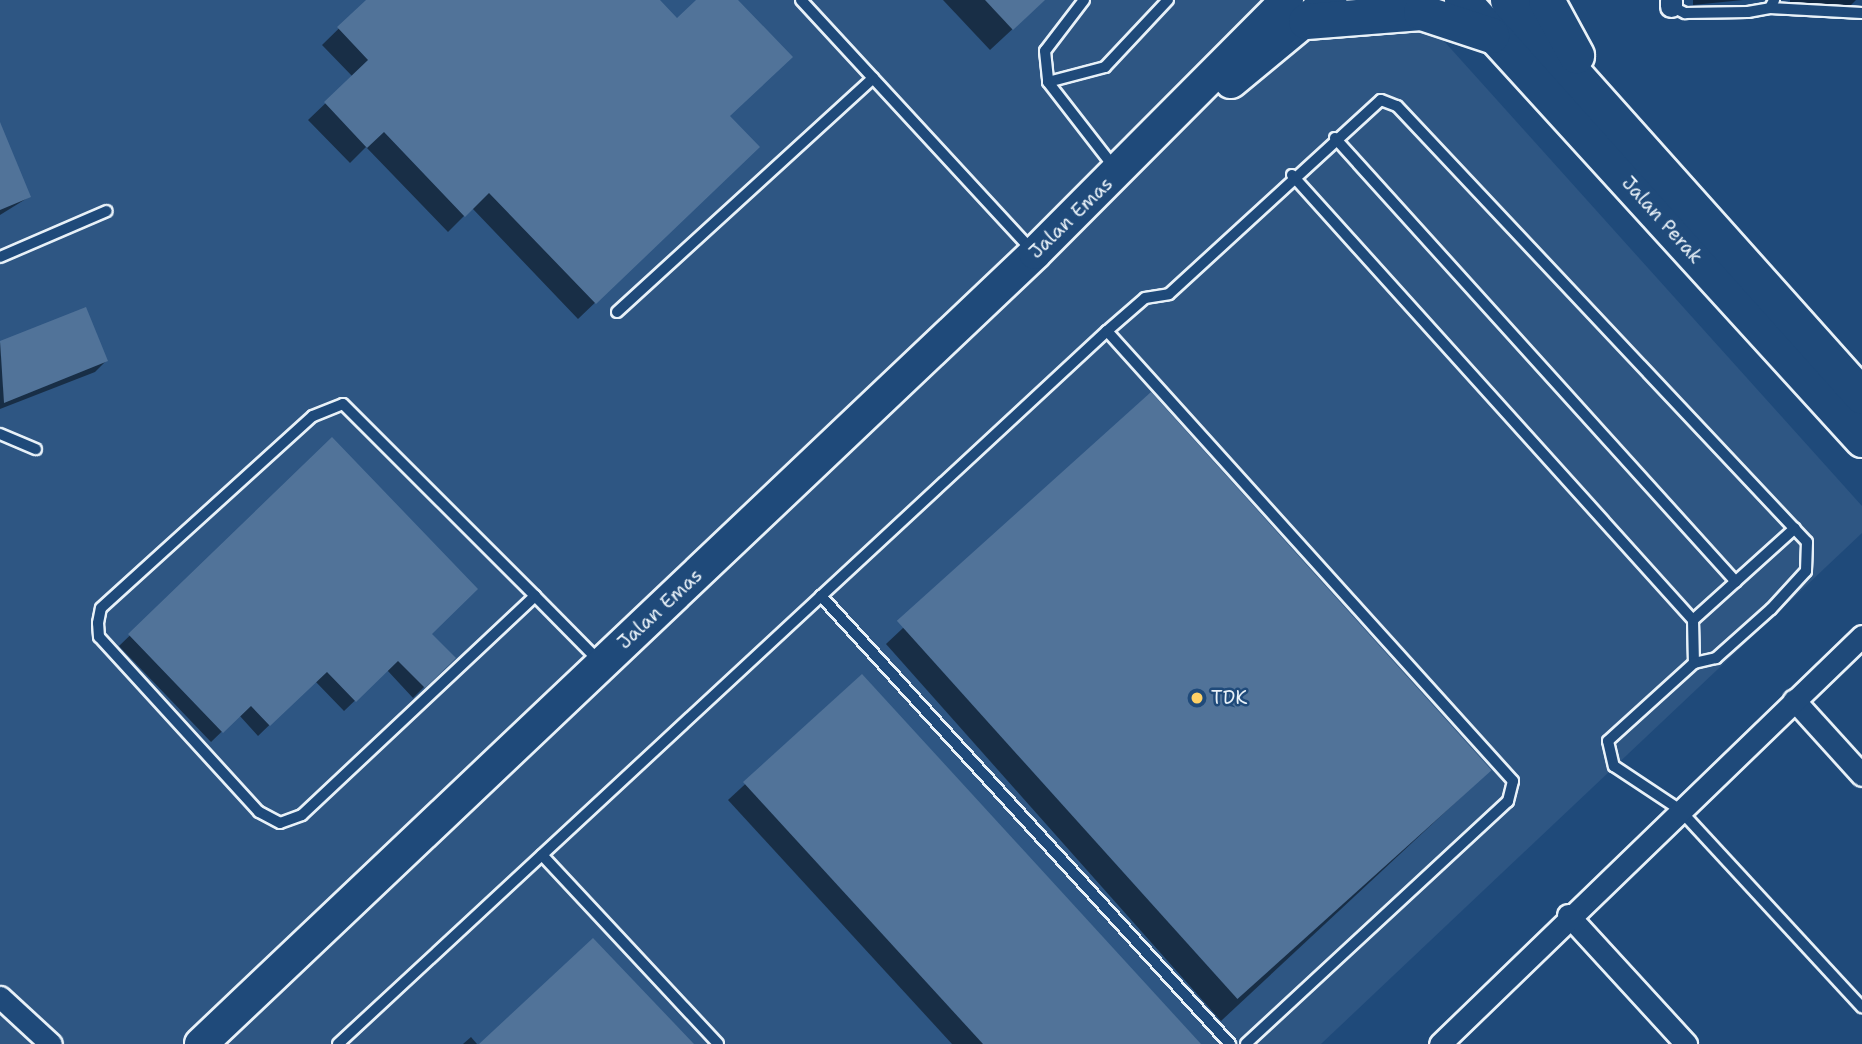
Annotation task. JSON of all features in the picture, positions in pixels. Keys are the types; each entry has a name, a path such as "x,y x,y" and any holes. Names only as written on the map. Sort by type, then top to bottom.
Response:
{"main road":[{"name":"Jalan Perak","path":"1462,0 1862,439"},
{"name":"Jalan Perak","path":"1508,0 1603,103 1862,396"},
{"path":"1546,0 1603,103"},
{"path":"1308,7 1422,12 1495,36"},
{"name":"Jalan Emas","path":"201,1044 1118,172 1308,7"}],"street":[{"path":"1451,1041 1567,915 1862,636"},
{"path":"1794,700 1862,775"},
{"path":"1567,915 1686,1044"},
{"path":"0,997 51,1044"}],"lane":[{"path":"801,0 1035,253"},
{"path":"1084,0 1045,51 1048,82 1118,172"},
{"path":"1048,82 1105,67 1168,0"},
{"path":"1671,3 1685,13 1772,4 1862,13"},
{"path":"617,312 873,78"},
{"path":"338,1044 1107,331 1145,298 1169,294 1292,175 1381,100 1397,106 1807,542 1807,571 1716,658 1694,663 1608,741 1614,766 1679,809 1862,1007"},
{"path":"1335,138 1736,582"},
{"path":"1292,175 1693,620 1694,663"},
{"path":"0,257 107,212"},
{"path":"1107,331 1513,781 1508,801 1246,1044"},
{"path":"535,596 302,815 280,823 259,811 128,668 100,637 98,623 101,608 313,416 343,404 535,596 602,664"},
{"path":"0,434 36,449"},
{"path":"1693,620 1796,528"},
{"path":"821,596 1230,1044"},
{"path":"542,855 718,1044"}],"shaded area":[{"path":"0,0 1407,0 1862,506 1862,533 1321,1044 0,1044"}],"building":[{"path":"366,0 660,0 677,18 696,0 738,0 793,57 730,116 760,147 596,304 489,193 465,217 384,132 367,148 324,102 368,60 337,27"},
{"path":"985,0 1045,0 1013,30"},
{"path":"0,122 31,197 0,210"},
{"path":"86,307 108,361 4,403 0,341"},
{"name":"TDK","path":"1151,392 1492,770 1237,999 897,621"},
{"path":"332,437 478,589 432,634 456,658 425,688 398,661 356,702 327,672 270,726 251,706 223,733 128,634"},
{"path":"862,674 1201,1044 983,1044 743,782"},
{"path":"593,938 694,1044 479,1044"}],"place":[{"name":"TDK","path":"1197,698"}]}
